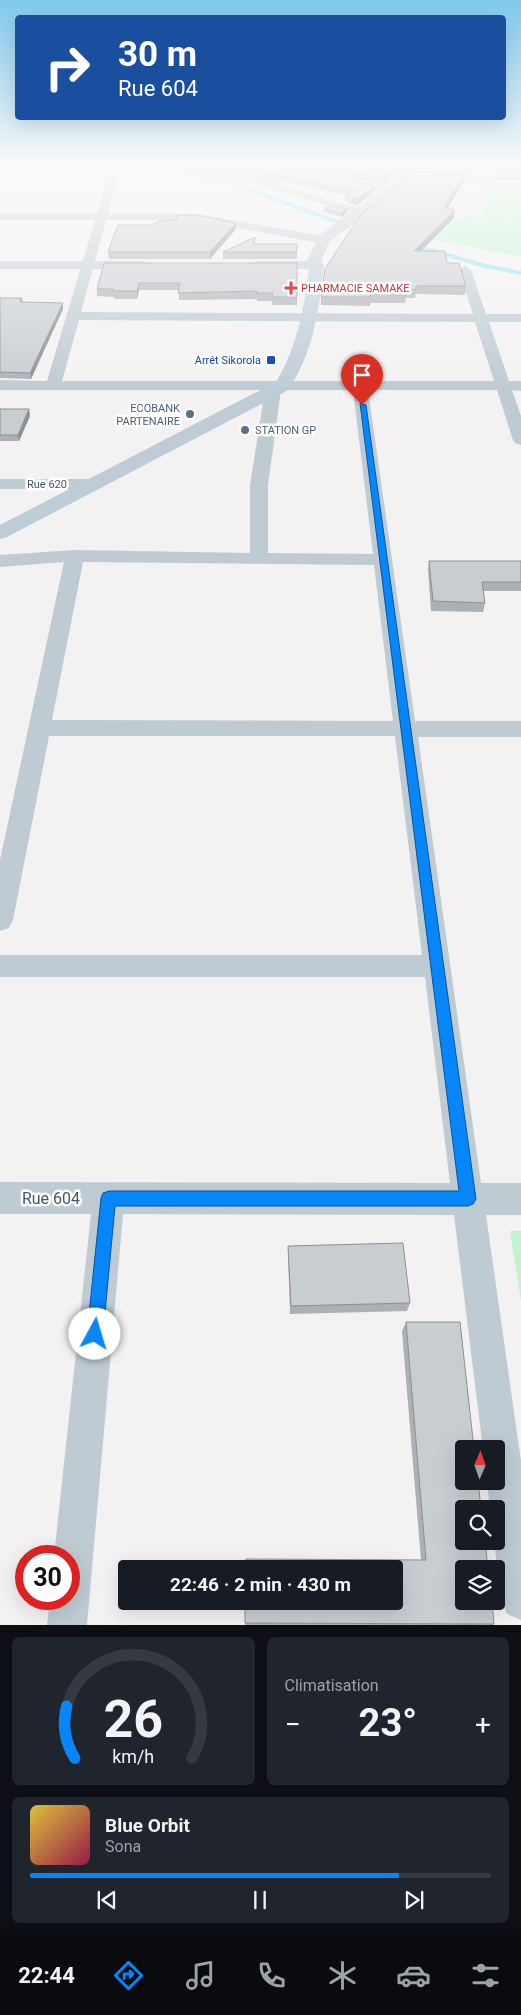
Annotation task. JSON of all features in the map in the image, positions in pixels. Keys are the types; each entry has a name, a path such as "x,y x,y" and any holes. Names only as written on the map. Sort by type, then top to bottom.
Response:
{"main road":[{"path":"0,533 274,387 295,363 312,265 322,242"},
{"path":"0,265 157,265"},
{"path":"246,265 312,265"},
{"path":"0,520 69,484 274,387"}],"street":[{"path":"53,386 94,242"},
{"path":"465,270 521,440"},
{"path":"73,316 521,318"},
{"path":"0,386 521,386"},
{"path":"360,386 521,1600"},
{"path":"260,558 259,485 274,387"},
{"name":"Rue 620","path":"0,484 95,484"},
{"path":"0,561 75,556 383,560"},
{"path":"0,920 75,556"},
{"path":"40,728 521,728"},
{"path":"0,966 437,966"},
{"name":"Rue 604","path":"0,1198 521,1199"},
{"path":"67,1625 109,1198"}],"green space":[{"path":"445,242 521,242 521,257"},
{"path":"510,1231 521,1231 521,1301"}],"building":[{"path":"112,242 219,242 210,252 108,252"},
{"path":"245,242 254,242 254,244 297,244 297,252 223,252"},
{"path":"343,242 423,242 414,251 445,251 447,263 459,263 466,286 416,286 416,290 405,289 406,295 370,294 370,297 321,297 325,269"},
{"path":"104,263 297,263 297,297 272,297 273,293 257,293 257,291 178,293 180,283 139,283 137,291 97,289"},
{"path":"0,298 22,298 20,302 63,303 30,373 0,372"},
{"path":"0,409 29,409 18,435 0,435"},
{"path":"429,561 521,561 521,582 482,582 485,603 433,601"},
{"path":"403,1243 410,1303 291,1306 288,1246"},
{"path":"406,1322 460,1322 473,1440 455,1440 455,1490 479,1490 480,1500 455,1500 455,1550 486,1550 487,1560 455,1560 455,1610 493,1610 494,1624 245,1623 245,1610 403,1610 403,1560 246,1559 426,1560"}],"waterway":[{"path":"416,246 486,266 521,273"}],"place":[{"name":"PHARMACIE SAMAKE","path":"291,288"},
{"name":"Arrêt Sikorola","path":"271,360"},
{"name":"ECOBANK PARTENAIRE","path":"190,414"},
{"name":"STATION GP","path":"245,430"}],"route":[{"path":"95,1334 109,1198 468,1199 362,405"}]}
